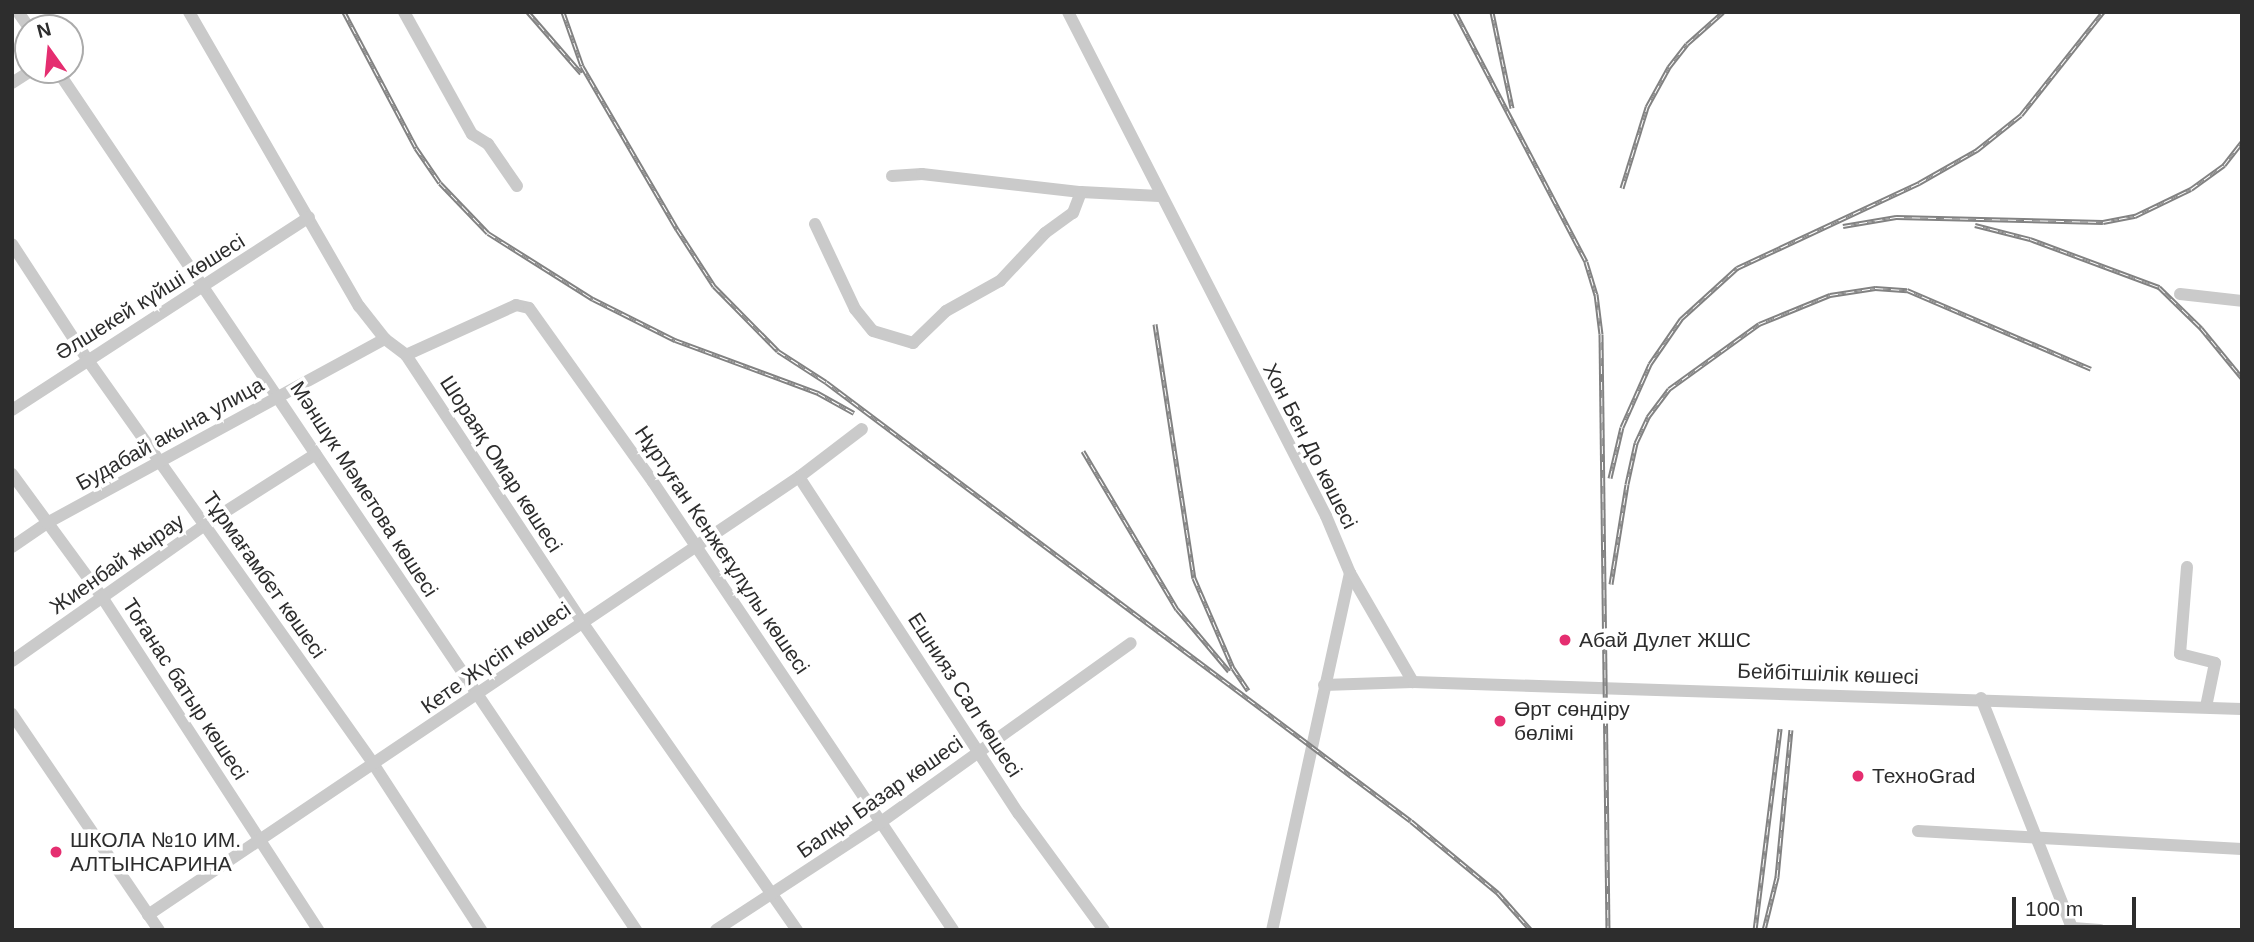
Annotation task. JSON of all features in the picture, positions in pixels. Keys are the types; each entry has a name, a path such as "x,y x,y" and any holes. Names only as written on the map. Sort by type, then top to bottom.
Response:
{"street":[{"name":"Шораяқ Омар көшесі","path":"189,12 359,306 385,339 406,355 582,622 797,930"},
{"path":"404,12 472,134 488,144 517,186"},
{"name":"Хон Бен До көшесі","path":"1068,12 1159,195 1326,516 1350,573 1413,682"},
{"name":"Мәншүк Мәметова көшесі","path":"67,84 636,930"},
{"path":"892,176 922,174 1081,192 1159,195"},
{"path":"814,224 855,309 873,331 913,343 946,311 1000,281 1045,233 1073,213 1081,192"},
{"name":"Әлшекей күйші көшесі","path":"12,410 309,217"},
{"name":"Тұрмағамбет көшесі","path":"12,244 159,463 206,524 374,765 481,930"},
{"path":"2180,294 2242,301"},
{"name":"Нұртуған Кенжеғұлұлы көшесі","path":"406,355 516,305 529,308 697,547 953,930"},
{"name":"Будабай акына улица","path":"12,547 47,523 385,339"},
{"name":"Кете Жүсіп көшесі","path":"148,915 697,547 799,477 862,429"},
{"name":"Жиенбай жырау","path":"12,662 206,524 316,454"},
{"name":"Тоғанас батыр көшесі","path":"12,474 102,597 318,930"},
{"name":"Ешнияз Сал көшесі","path":"799,477 979,752 1104,930"},
{"path":"2188,567 2180,654 2215,663 2206,707"},
{"path":"1272,930 1350,573"},
{"name":"Балқы Базар көшесі","path":"716,930 881,822 1131,643"},
{"name":"Бейбітшілік көшесі","path":"1324,685 1413,682 1981,698 2242,709"},
{"path":"1981,698 2073,929 2100,930"},
{"path":"12,714 159,930"},
{"path":"1918,831 2242,849"}],"railway":[{"path":"344,12 416,148 440,183 488,233 593,299 675,340 818,393 854,413"},
{"path":"528,12 581,73"},
{"path":"563,12 582,66 677,229 714,286 778,351 826,382 1411,821 1498,893 1531,930"},
{"path":"1455,12 1586,262 1596,294 1601,334 1608,930"},
{"path":"1492,12 1512,108"},
{"path":"1622,188 1647,107 1669,67 1687,44 1723,12"},
{"path":"1610,478 1622,427 1650,364 1681,319 1737,268 1919,183 1977,150 2021,115 2103,12"},
{"path":"1843,226 1896,217 2103,222 2135,216 2191,189 2224,165 2242,142"},
{"path":"1975,225 2030,239 2159,287 2201,328 2242,378"},
{"path":"1611,584 1636,443 1648,417 1669,389 1759,324 1830,295 1875,288 1907,290 2091,369"},
{"path":"1155,324 1194,578 1233,668 1248,690"},
{"path":"1083,451 1177,609 1229,671"},
{"path":"1755,930 1780,729"},
{"path":"1764,930 1777,877 1791,730"}],"place":[{"name":"Абай Дулет ЖШС","path":"1565,640"},
{"name":"Өрт сөндіру бөлімі","path":"1500,721"},
{"name":"ТехноGrad","path":"1858,776"},
{"name":"ШКОЛА №10 ИМ. АЛТЫНСАРИНА","path":"56,852"}]}
